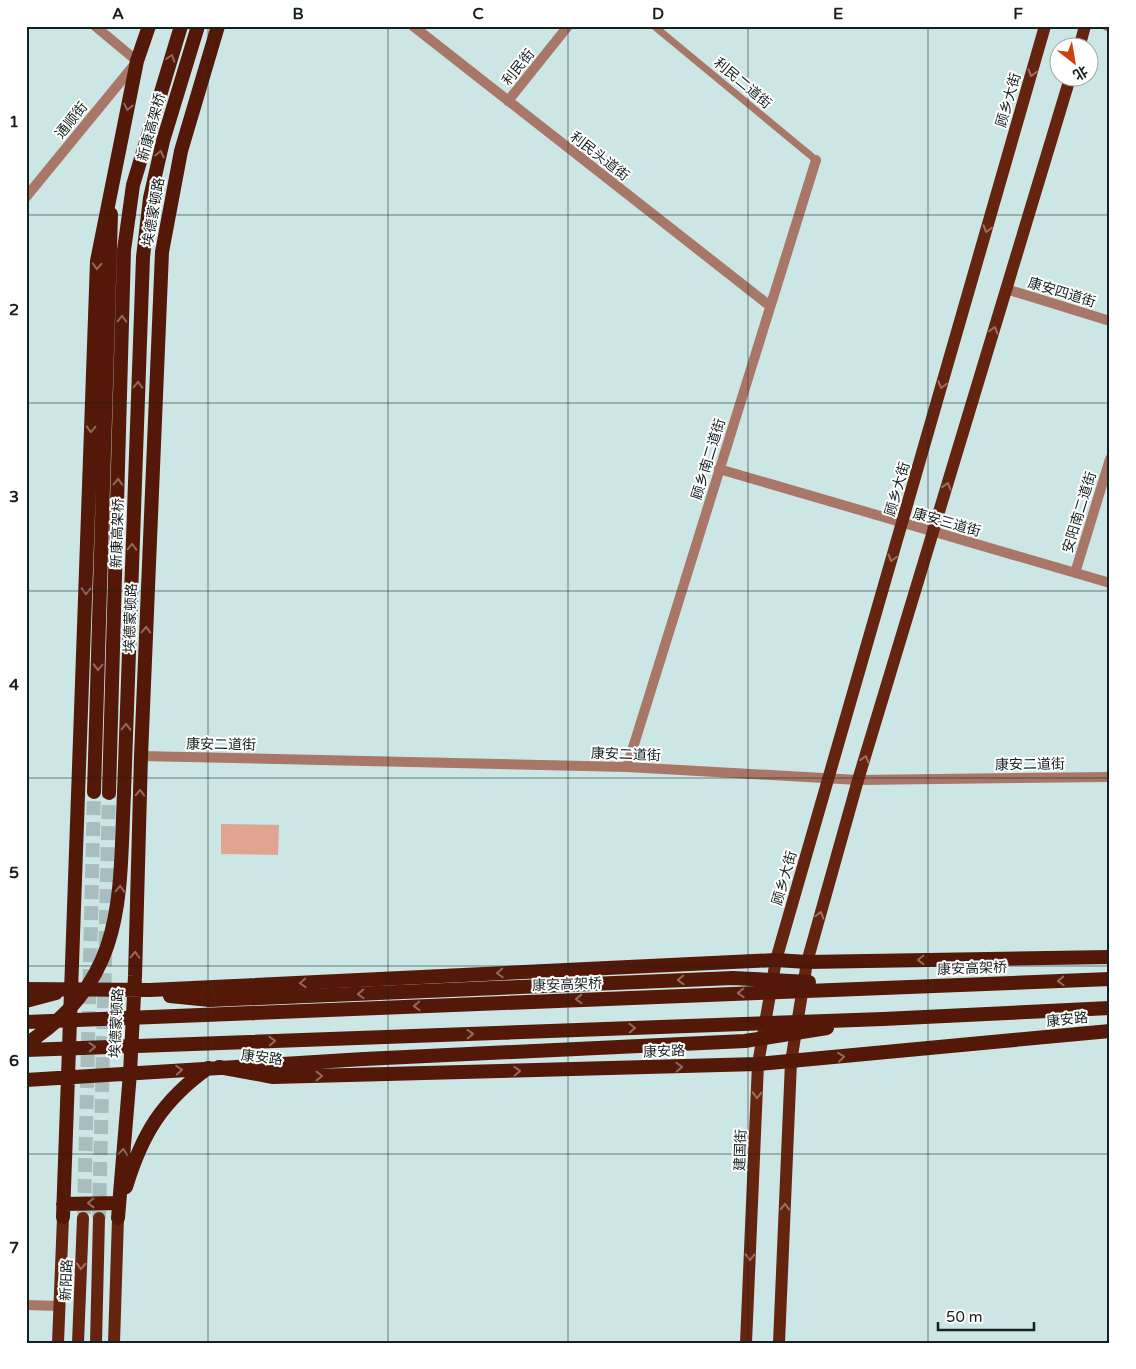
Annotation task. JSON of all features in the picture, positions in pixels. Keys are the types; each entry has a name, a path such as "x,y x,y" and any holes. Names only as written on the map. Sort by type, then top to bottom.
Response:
{"highway":[{"path":"149,26 137,61 111,198 101,233 97,262 77,852 66,1078 63,1210 118,1211 134,1159 152,1124 179,1092 214,1067"},
{"name":"埃德蒙顿路","path":"109,793 124,250 133,185 181,26"},
{"name":"新康高架桥","path":"26,1044 63,1015 90,984 110,938 116,917 119,897 124,793 143,257 150,198 159,160 198,26"},
{"name":"埃德蒙顿路","path":"118,1211 130,1073 162,252 181,151 218,26"},
{"path":"94,792 111,255 111,198"},
{"path":"26,989 150,990 776,960 807,962 1110,957"},
{"path":"150,990 175,996 210,1000 733,978 887,987"},
{"name":"康安高架桥","path":"26,1022 1110,979"},
{"path":"26,1001 44,998 66,989"},
{"path":"26,1050 883,1019 1110,1008"},
{"name":"康安路","path":"26,1080 214,1067 745,1041 883,1019"},
{"name":"康安路","path":"214,1067 282,1077 758,1064 1110,1031"}],"main road":[{"name":"顾乡大街","path":"776,960 1045,26"},
{"path":"779,1343 791,1062 807,962 858,780 1067,88"},
{"name":"建国街","path":"746,1343 758,1064 776,960"},
{"path":"58,1343 63,1210"},
{"path":"114,1343 118,1211"},
{"name":"新阳路","path":"78,1343 84,1218"},
{"path":"96,1343 99,1218"}],"street":[{"path":"95,26 137,61"},
{"name":"利民头道街","path":"413,26 770,306"},
{"name":"利民街","path":"508,101 568,26"},
{"name":"通顺街","path":"26,197 137,61"},
{"name":"顾乡南二道街","path":"627,766 816,160"},
{"name":"康安四道街","path":"1006,289 1110,320"},
{"name":"安阳南二道街","path":"1075,573 1110,460"},
{"name":"康安三道街","path":"719,469 902,524 1110,583"},
{"name":"康安二道街","path":"141,756 627,766 858,780 1110,777"},
{"path":"26,1305 59,1306"}],"lane":[{"name":"利民二道街","path":"654,26 816,160"}],"shaded area":[{"path":"221,824 279,825 278,855 221,854"}],"tunnel":[{"path":"84,1214 94,792"},
{"path":"99,1218 109,793"}]}
